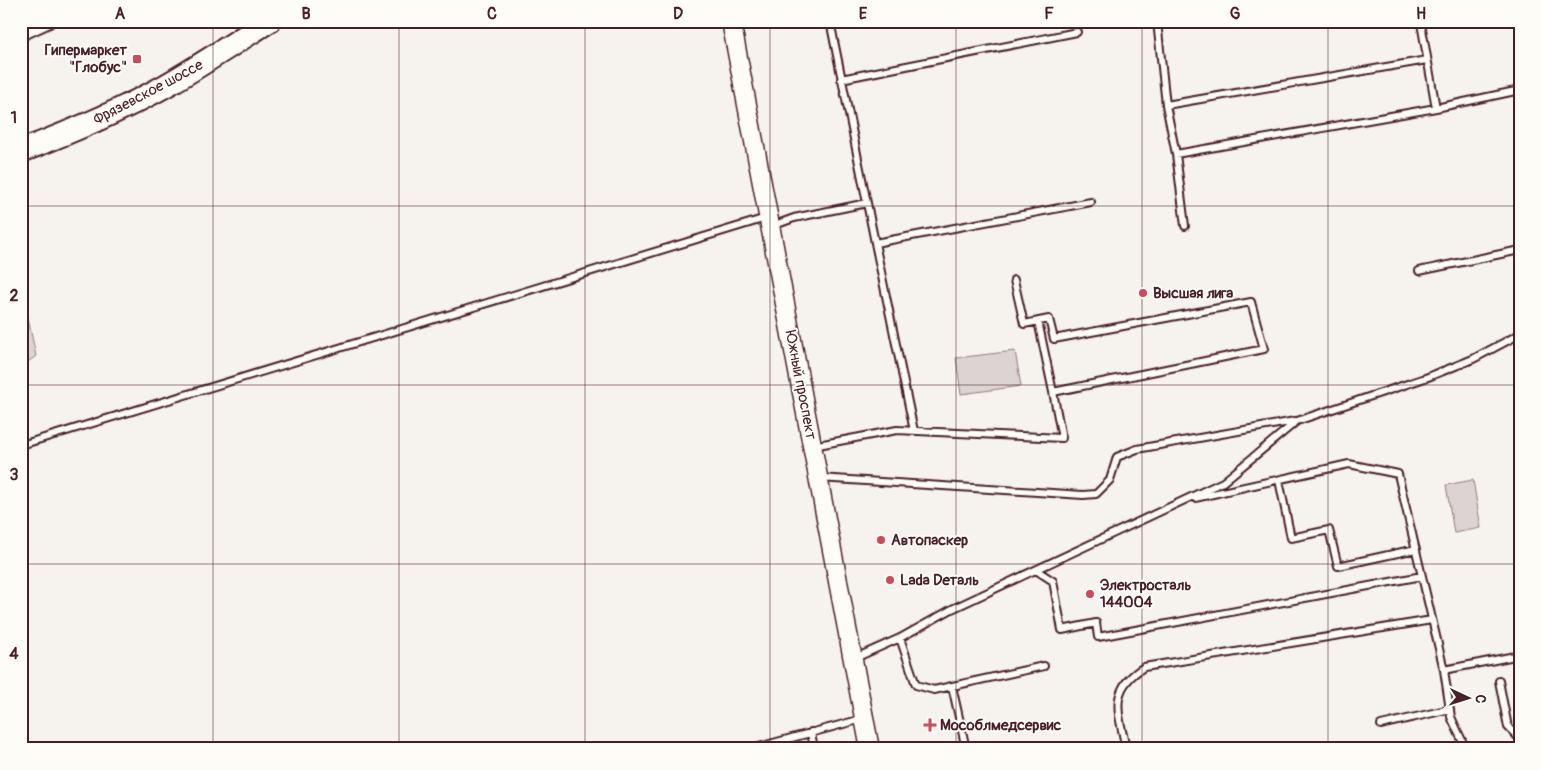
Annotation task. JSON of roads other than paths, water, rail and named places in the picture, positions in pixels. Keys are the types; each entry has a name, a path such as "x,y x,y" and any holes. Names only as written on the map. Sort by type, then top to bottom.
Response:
{"highway":[{"name":"Фрязевское шоссе","path":"21,150 95,122 165,86 269,21"}],"main road":[{"name":"Южный проспект","path":"733,23 851,660 870,749"}],"street":[{"path":"21,34 50,21"}],"lane":[{"path":"830,21 914,431"},
{"path":"1157,21 1166,104 1176,154 1185,226"},
{"path":"1429,21 1421,23 1436,108"},
{"path":"841,79 1077,32"},
{"path":"1166,104 1427,60"},
{"path":"1176,154 1436,108 1520,90"},
{"path":"875,243 1091,202"},
{"path":"21,445 770,222 867,203"},
{"path":"1419,271 1520,250"},
{"path":"1014,280 1024,324 1049,319 1054,339 1251,302 1264,349 1053,392"},
{"path":"812,447 897,430 1062,438 1038,321"},
{"path":"818,478 1083,495 1096,494 1110,480 1117,457 1137,449 1296,421 1428,377 1473,359 1520,334"},
{"path":"851,660 900,638 952,608 1223,482 1240,471 1296,421"},
{"path":"1186,500 1349,464 1398,474 1444,670 1450,709 1461,742 1466,749"},
{"path":"1279,480 1291,538 1329,530 1338,566 1416,549"},
{"path":"1036,570 1053,581 1062,630 1096,623 1098,636 1422,576"},
{"path":"1126,749 1116,702 1124,684 1133,673 1144,667 1432,620"},
{"path":"900,638 916,685 934,690 1044,666"},
{"path":"1444,670 1520,655"},
{"path":"1499,681 1508,726 1520,739"},
{"path":"952,686 966,749"},
{"path":"1381,725 1450,709"},
{"path":"752,749 863,718"},
{"path":"811,732 814,749"}],"place":[{"name":"Гипермаркет \"Глобус\"","path":"137,59"},
{"name":"Высшая лига","path":"1143,293"},
{"name":"Автопаскер","path":"881,540"},
{"name":"Lada Dеталь","path":"890,580"},
{"name":"Электросталь 144004","path":"1090,594"},
{"name":"Мособлмедсервис","path":"930,725"}]}
